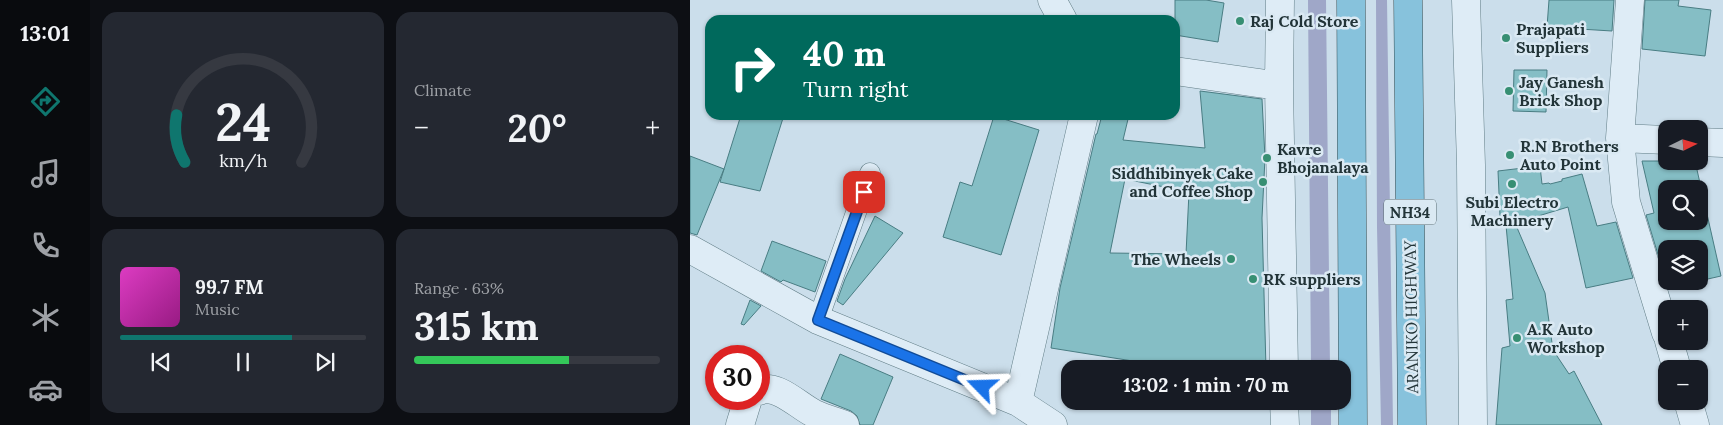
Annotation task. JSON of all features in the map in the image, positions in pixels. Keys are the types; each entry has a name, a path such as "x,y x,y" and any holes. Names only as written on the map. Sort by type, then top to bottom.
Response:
{"highway":[{"path":"1351,0 1353,425"},
{"name":"ARANIKO HIGHWAY","path":"1408,0 1412,425"}],"street":[{"path":"1052,0 1060,15"},
{"path":"1280,0 1279,86 1284,360"},
{"path":"1466,0 1471,165 1473,425"},
{"path":"1630,0 1620,138 1626,202 1658,307"},
{"path":"1180,72 1279,86"},
{"path":"1018,402 1083,120"},
{"path":"1620,138 1658,140"},
{"path":"1708,142 1723,143"},
{"path":"690,249 818,320 1018,402 1053,425"},
{"path":"770,390 779,392 815,414 845,425"},
{"path":"740,425 745,410"},
{"path":"1284,410 1285,425"},
{"path":"1691,410 1695,425"}],"lane":[{"path":"818,320 870,173"}],"shaded area":[{"path":"1308,0 1326,0 1330,360 1311,360"},
{"path":"1376,0 1387,0 1393,425 1381,425 1377,227"},
{"path":"1311,410 1331,410 1331,425 1311,425"}],"building":[{"path":"1175,0 1206,0 1224,3 1218,42 1180,36 1180,15 1175,15"},
{"path":"1549,0 1614,0 1612,31 1547,27"},
{"path":"1645,0 1679,0 1678,6 1711,10 1705,56 1642,49"},
{"path":"1514,70 1547,70 1546,112 1513,111"},
{"path":"1200,91 1262,99 1265,158 1262,218 1266,360 1126,360 1051,348 1060,288 1101,120 1128,120 1123,140 1205,148","holes":["1125,179 1189,192 1186,254 1110,253"]},
{"path":"739,120 782,120 760,191 720,182"},
{"path":"993,120 1007,120 1039,130 1001,255 943,237 960,182 972,186"},
{"path":"690,156 724,169 697,235 690,233"},
{"path":"1642,161 1658,161 1658,170 1697,170 1699,180 1658,180 1658,230 1708,230 1708,218 1721,276 1708,279 1708,240 1658,240 1658,255 1646,215 1654,213"},
{"path":"1540,166 1542,184 1562,181 1562,179 1582,174 1597,226 1616,222 1633,278 1586,288 1568,207 1515,223 1545,293 1553,350 1569,374 1574,371 1602,425 1496,425 1502,348 1510,346 1506,300 1513,299 1505,215 1500,216 1498,171"},
{"path":"875,216 903,233 843,305 837,301 845,279"},
{"path":"772,241 826,261 815,292 783,280 781,282 761,271"},
{"path":"750,300 761,306 744,325 741,324"},
{"path":"840,354 893,377 873,425 860,425 857,416 851,411 821,399"}],"place":[{"name":"Raj Cold Store","path":"1240,21"},
{"name":"Prajapati Suppliers","path":"1506,38"},
{"name":"Jay Ganesh Brick Shop","path":"1509,91"},
{"name":"R.N Brothers Auto Point","path":"1510,155"},
{"name":"Kavre Bhojanalaya","path":"1267,158"},
{"name":"Siddhibinyek Cake and Coffee Shop","path":"1263,182"},
{"name":"Subi Electro Machinery","path":"1512,184"},
{"name":"The Wheels","path":"1231,259"},
{"name":"RK suppliers","path":"1253,279"},
{"name":"A.K Auto Workshop","path":"1517,338"}],"route":[{"path":"864,192 818,320 982,387"}]}
